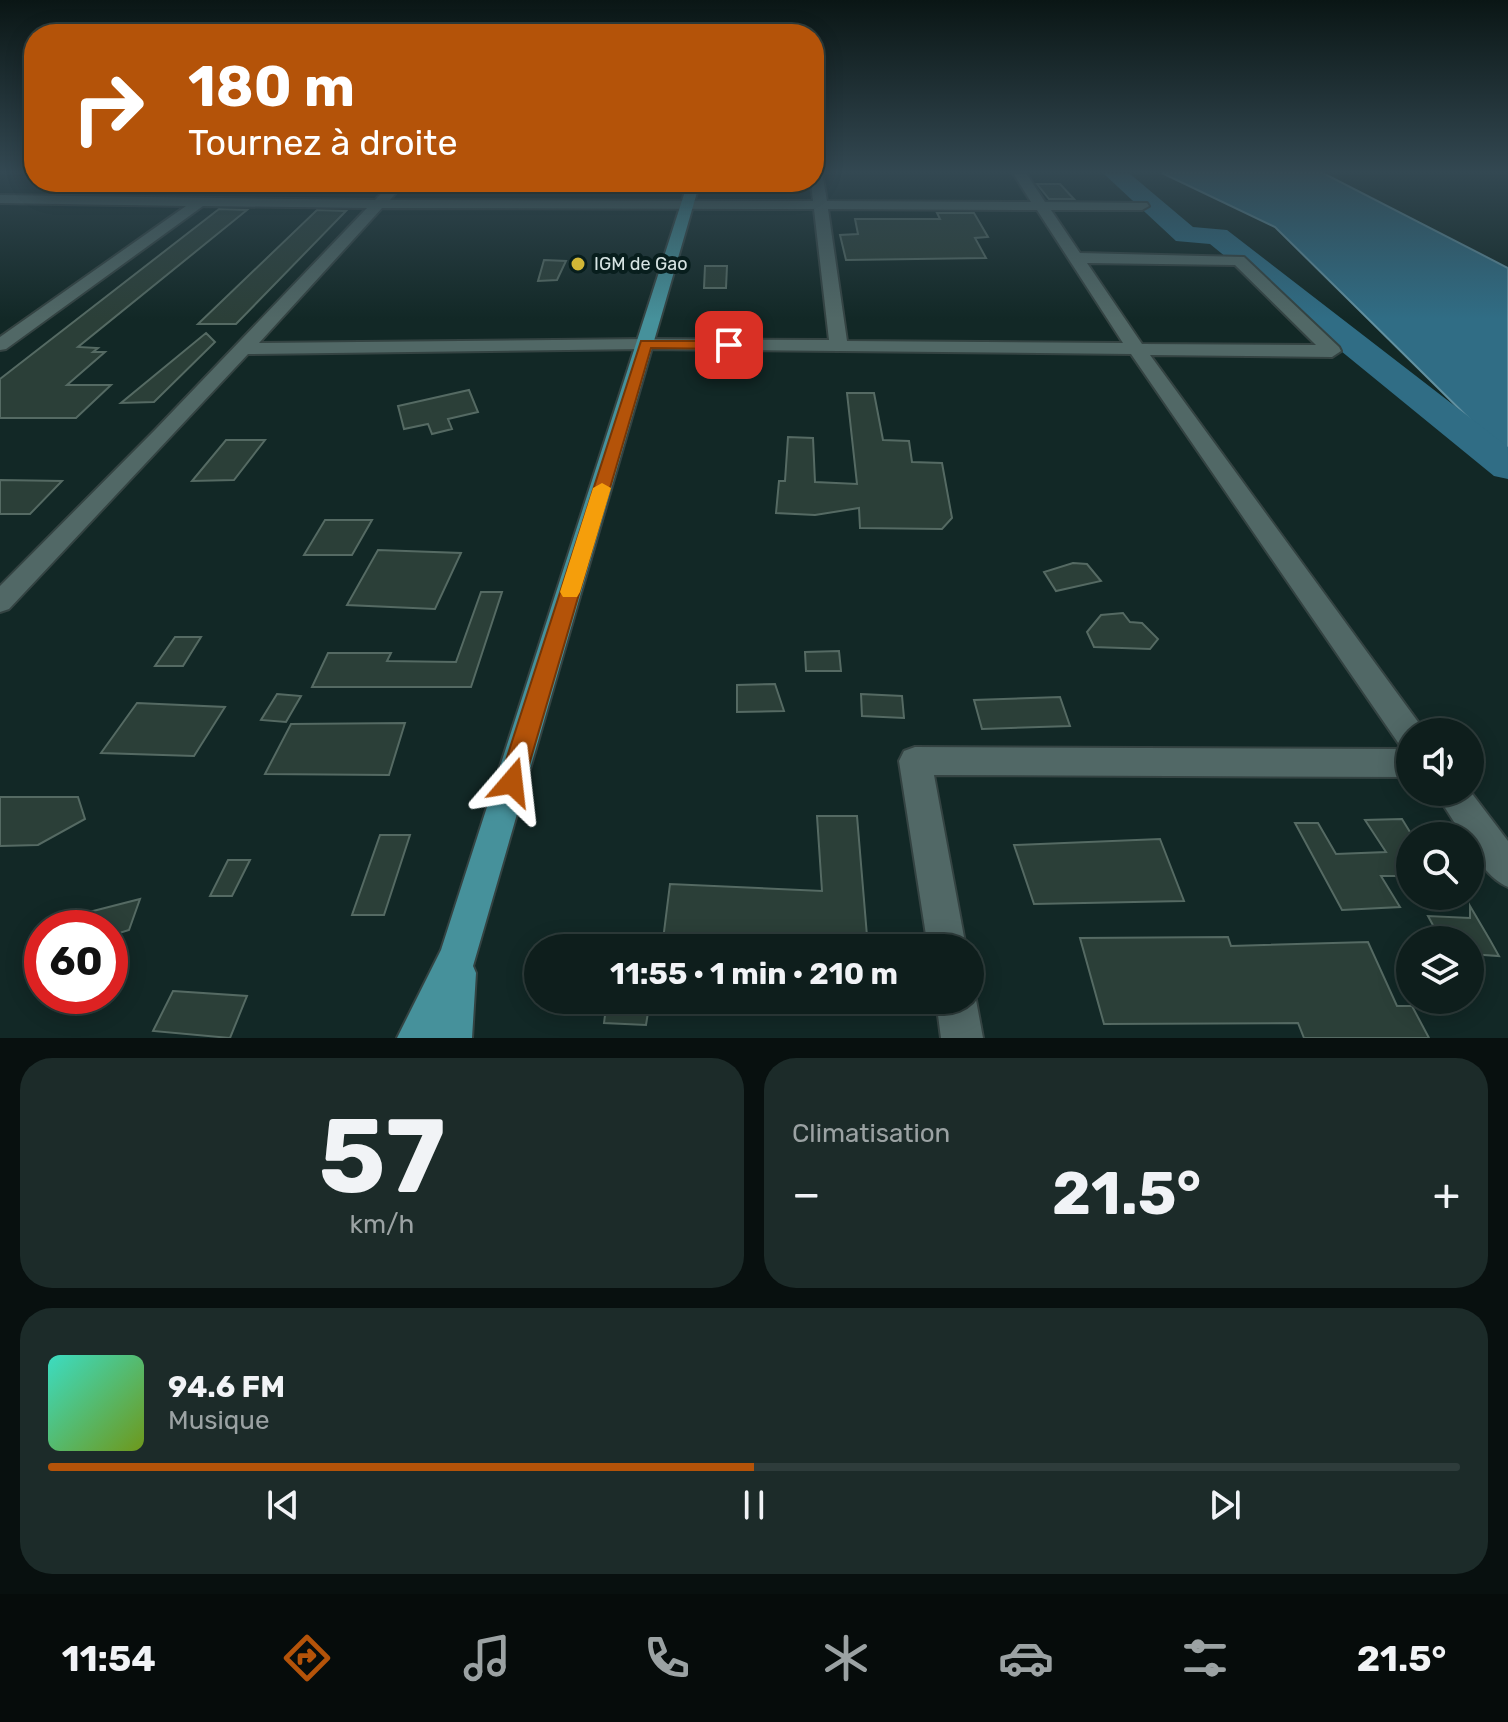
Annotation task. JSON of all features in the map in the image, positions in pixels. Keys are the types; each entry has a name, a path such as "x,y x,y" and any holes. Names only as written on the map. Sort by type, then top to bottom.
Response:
{"main road":[{"path":"418,1038 458,957 683,221"},
{"path":"451,1038 458,957"}],"street":[{"path":"0,345 172,221"},
{"path":"0,602 163,435 362,221"},
{"path":"822,221 839,346"},
{"path":"1053,221 1135,347 1398,718"},
{"path":"241,349 646,344 1332,351 1239,260 1078,258"},
{"path":"945,934 915,761 1396,763"},
{"path":"1461,806 1508,870"},
{"path":"958,1014 962,1038"}],"water":[{"path":"1263,221 1417,221 1508,268 1508,457 1275,227"}],"building":[{"path":"203,221 233,221 78,347 98,348 93,352 105,352 67,385 111,385 76,418 0,418 0,379"},
{"path":"305,221 336,221 236,324 198,324"},
{"path":"855,221 979,221 988,237 975,238 986,258 846,260 840,235 858,234"},
{"path":"544,260 566,261 557,280 538,281"},
{"path":"705,266 727,266 726,288 704,288"},
{"path":"206,333 215,342 154,402 121,403"},
{"path":"469,390 478,412 448,419 452,429 432,434 428,424 404,429 398,406"},
{"path":"847,393 874,393 883,440 909,441 912,462 942,463 952,518 942,529 860,528 859,508 815,515 776,513 779,481 785,481 788,437 813,438 815,482 857,484"},
{"path":"226,440 265,440 234,480 192,481"},
{"path":"0,480 62,481 30,514 0,514"},
{"path":"325,520 372,520 352,555 304,555"},
{"path":"378,550 461,553 435,609 347,605"},
{"path":"1073,563 1087,564 1101,581 1056,591 1044,572"},
{"path":"481,592 502,592 471,687 312,687 328,653 391,653 387,661 456,662"},
{"path":"1123,613 1130,622 1142,623 1158,639 1150,649 1094,647 1087,632 1101,615"},
{"path":"175,637 201,637 183,666 155,666"},
{"path":"839,651 841,671 806,671 805,652"},
{"path":"775,684 784,711 737,712 737,685"},
{"path":"277,694 301,696 286,722 261,720"},
{"path":"861,694 902,696 904,718 862,716"},
{"path":"1060,697 1070,726 982,729 974,700"},
{"path":"137,703 225,707 194,756 101,753"},
{"path":"405,723 389,775 265,774 291,724"},
{"path":"0,797 78,797 85,819 38,845 0,846"},
{"path":"817,816 857,816 867,934 664,934 670,884 822,891"},
{"path":"1402,819 1404,822 1396,822 1396,876 1381,876 1396,900 1396,907 1342,910 1295,823 1318,823 1336,854 1386,852 1365,820"},
{"path":"380,835 410,835 384,915 352,915"},
{"path":"1160,839 1184,901 1034,904 1014,845"},
{"path":"228,860 250,860 232,896 210,896"},
{"path":"140,899 128,930 128,910 97,910"},
{"path":"1472,910 1482,926 1433,926 1428,916 1470,918"},
{"path":"1484,930 1499,956 1484,955"},
{"path":"1228,937 1231,946 1368,942 1396,1004 1396,1014 1416,1014 1429,1038 1304,1038 1298,1023 1104,1024 1080,938"},
{"path":"173,991 247,996 230,1038 153,1031"},
{"path":"605,1014 648,1014 646,1025 604,1023"}],"waterway":[{"path":"1170,221 1186,235 1217,236 1508,467"}],"slow traffic":[{"path":"570,592 602,488"}],"place":[{"name":"IGM de Gao","path":"578,264"}],"route":[{"path":"512,782 646,344 729,345"}]}
